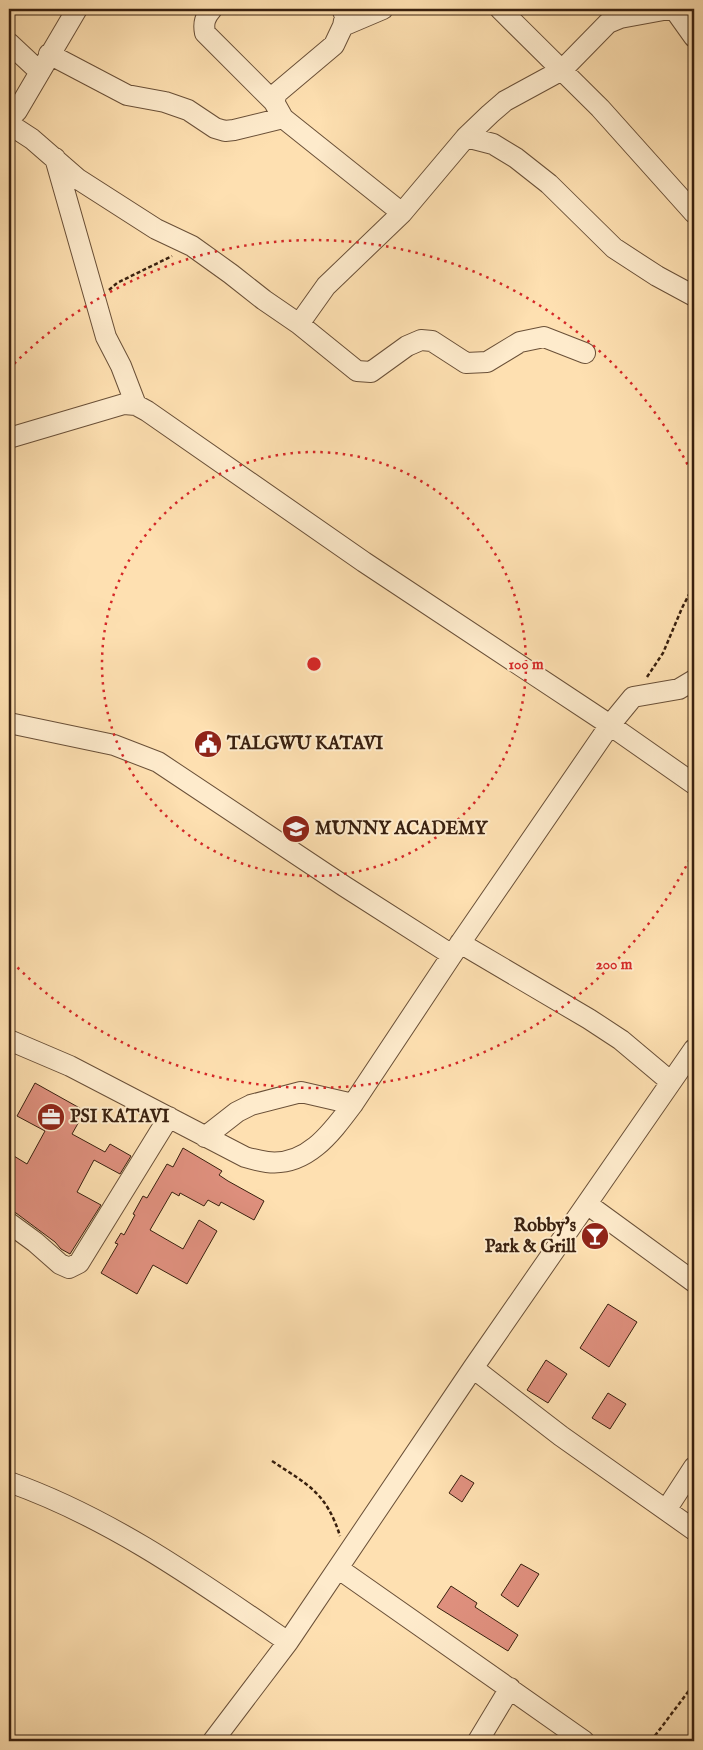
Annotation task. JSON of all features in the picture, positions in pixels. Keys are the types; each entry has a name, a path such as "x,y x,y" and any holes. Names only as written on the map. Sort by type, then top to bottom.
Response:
{"street":[{"path":"9,119 17,110 77,9"},
{"path":"212,9 206,16 203,24 205,33 279,110 402,213"},
{"path":"279,110 278,93 334,45 343,18 383,9"},
{"path":"500,9 600,108 694,213"},
{"path":"299,324 326,286 402,213 466,137 505,101 562,70 608,23 620,18 669,9"},
{"path":"674,9 694,37"},
{"path":"9,43 40,72"},
{"path":"49,54 127,95 165,102 188,110 215,128 225,131 234,130 279,110"},
{"path":"9,124 32,139 78,178 156,229 192,246 299,324 357,371 371,372 407,346 421,340 432,341 466,363 487,362 520,342 544,338 585,353"},
{"path":"466,137 493,144 516,158 549,184 614,248 656,276 694,296"},
{"path":"55,158 106,337 121,366 136,405"},
{"path":"9,438 124,404 136,405 147,410 364,562 610,725 694,784"},
{"path":"9,1040 70,1066 245,1157 268,1162 285,1162 297,1159 311,1151 339,1122 353,1104 456,949 610,725 633,697 679,689 694,680"},
{"path":"9,723 114,745 158,762 344,886 456,949 589,1019 621,1040 671,1082"},
{"path":"213,1741 288,1642 473,1368 694,1049"},
{"path":"205,1137 237,1112 251,1105 301,1092 353,1104"},
{"path":"9,1223 60,1264 69,1268 79,1263 169,1117"},
{"path":"587,1204 694,1282"},
{"path":"473,1368 561,1436 694,1530"},
{"path":"666,1510 694,1467"},
{"path":"9,1482 40,1493 130,1537 190,1575 288,1642"},
{"path":"343,1562 510,1688 584,1741"},
{"path":"478,1741 510,1688"}],"path":[{"path":"98,310 104,296 117,283 192,246"},
{"path":"633,697 664,653 682,608 694,585"},
{"path":"272,1461 317,1492 326,1503 333,1516 343,1562"},
{"path":"651,1741 694,1684"}],"building":[{"path":"35,1083 85,1111 72,1134 105,1152 110,1144 131,1156 120,1174 94,1160 77,1192 101,1205 70,1254 16,1213 9,1211 9,1153 27,1164 45,1131 17,1116"},
{"path":"183,1148 222,1171 219,1175 228,1181 264,1201 254,1220 221,1202 219,1206 208,1200 204,1206 180,1193 179,1196 172,1192 150,1230 183,1249 199,1220 217,1231 187,1284 153,1265 137,1294 101,1273 118,1244 115,1243 121,1233 124,1235 135,1215 133,1214 143,1196 147,1198 167,1164 173,1167"},
{"path":"608,1304 637,1322 609,1367 580,1348"},
{"path":"546,1360 567,1374 548,1403 527,1390"},
{"path":"608,1393 626,1404 610,1429 592,1418"},
{"path":"461,1475 474,1483 462,1502 449,1493"},
{"path":"521,1564 539,1574 518,1607 501,1595"},
{"path":"451,1586 477,1603 475,1607 518,1635 508,1651 437,1607"}],"place":[{"name":"TALGWU KATAVI","path":"208,744"},
{"name":"MUNNY ACADEMY","path":"296,829"},
{"name":"PSI KATAVI","path":"51,1117"},
{"name":"Robby's Park & Grill","path":"595,1236"}]}
